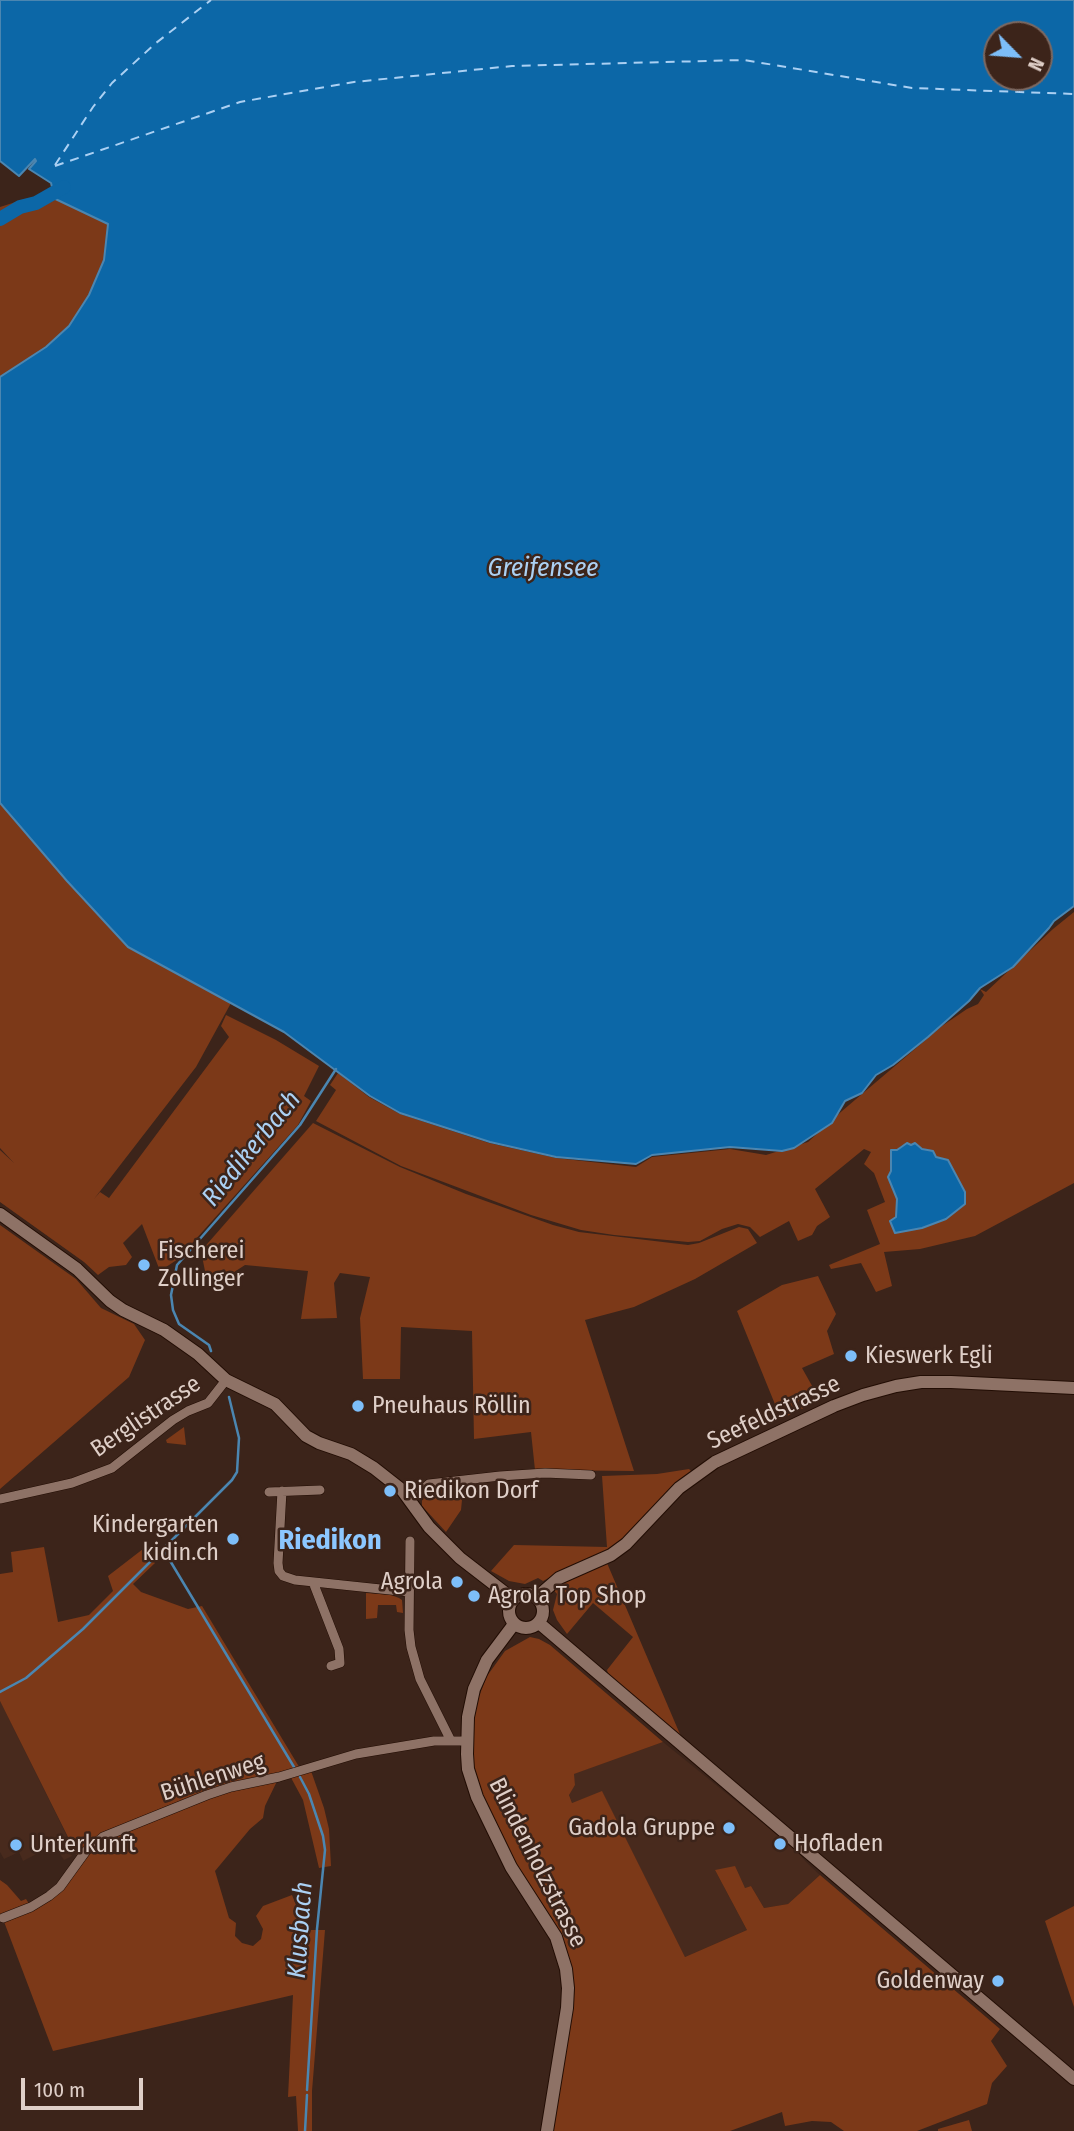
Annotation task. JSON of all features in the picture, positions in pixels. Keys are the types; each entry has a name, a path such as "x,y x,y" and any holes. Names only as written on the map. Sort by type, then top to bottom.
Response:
{"main road":[{"path":"0,1214 77,1269 123,1310 164,1330 198,1354 226,1380 275,1404 312,1440 347,1452 393,1482 429,1527 460,1558 513,1599"},
{"name":"Seefeldstrasse","path":"537,1597 559,1578 611,1555 626,1544 679,1488 715,1462 834,1406 895,1386 931,1382 1074,1388"},
{"path":"522,1594 537,1597 543,1607 539,1623 530,1628 514,1624 508,1609 513,1599 522,1594"},
{"path":"539,1623 1074,2079"},
{"name":"Blindenholzstrasse","path":"514,1624 496,1647 478,1679 468,1717 466,1741 468,1769 477,1797 511,1867 556,1937 566,1969 566,2008 547,2131"}],"street":[{"name":"Berglistrasse","path":"0,1499 72,1483 112,1468 173,1420 208,1404 226,1380"},
{"path":"410,1500 429,1484 545,1473 591,1475"},
{"path":"269,1492 320,1490"},
{"path":"282,1491 278,1563 279,1571 289,1579 409,1592"},
{"path":"410,1541 409,1630 415,1665 450,1741"},
{"path":"313,1582 339,1649 340,1663 331,1666"},
{"name":"Bühlenweg","path":"3,1918 31,1907 49,1896 60,1887 86,1851 110,1833 230,1787 279,1777 356,1754 434,1741 466,1741"}],"shaded area":[{"path":"47,195 108,223 104,260 89,295 69,326 46,347 0,377 0,207"},
{"path":"0,803 128,947 231,1003 196,1067 94,1199 100,1192 109,1198 229,1037 221,1026 226,1015 276,1040 319,1066 304,1096 311,1101 298,1125 178,1259 160,1271 142,1224 123,1243 132,1257 126,1265 109,1267 98,1275 0,1202 0,1150 14,1163 0,1148"},
{"path":"1074,912 1074,1183 975,1236 920,1249 884,1252 892,1286 876,1292 861,1263 831,1269 829,1265 880,1244 867,1210 885,1202 874,1173 864,1164 871,1152 864,1149 815,1189 830,1217 817,1226 812,1235 798,1241 789,1221 760,1237 750,1227 738,1224 700,1241 688,1242 581,1230 531,1215 401,1166 316,1121 336,1090 330,1085 338,1073 369,1097 400,1114 489,1143 556,1158 636,1167 652,1157 730,1149 766,1155 808,1142 942,1026 978,1004 984,995 980,989 986,992","holes":["915,1143 922,1149 933,1151 965,1204 946,1219 922,1228 896,1217 897,1199 888,1178 897,1150 901,1146"]},
{"path":"313,1123 400,1167 466,1194 579,1232 688,1245 739,1227 748,1229 757,1243 695,1279 634,1307 585,1320 634,1471 535,1470 531,1432 474,1439 472,1331 401,1327 400,1379 363,1379 360,1318 370,1277 340,1273 334,1283 337,1318 301,1319 308,1271 245,1265 225,1278 223,1289 207,1281 201,1251"},
{"path":"0,1225 76,1279 101,1308 134,1324 145,1340 129,1377 0,1489"},
{"path":"818,1276 836,1314 827,1331 834,1354 802,1368 820,1400 781,1419 737,1311 782,1285"},
{"path":"184,1427 186,1445 167,1443 166,1440"},
{"path":"689,1469 692,1472 622,1543 599,1556 543,1581 538,1578 525,1584 509,1581 491,1571 514,1545 607,1547 602,1476 657,1474"},
{"path":"460,1487 463,1490 461,1510 446,1532 422,1506 422,1498 429,1491"},
{"path":"44,1547 58,1622 89,1615 113,1591 108,1576 143,1549 155,1563 133,1584 141,1592 188,1609 202,1606 301,1770 310,1768 329,1829 331,1866 319,1868 303,1800 289,1774 279,1777 265,1806 263,1818 250,1829 215,1871 229,1918 236,1923 235,1936 242,1943 253,1946 261,1939 263,1929 256,1916 263,1906 292,1895 306,1930 325,1930 312,2091 312,2131 298,2131 296,2096 288,2097 293,1995 53,2051 3,1919 0,1920 0,1880 21,1901 26,1899 31,1907 49,1896 79,1859 0,1701 0,1574 13,1572 11,1552"},
{"path":"607,1563 682,1739 609,1677 607,1670 633,1637 593,1603 567,1634 557,1620 553,1610 557,1594 553,1589 568,1579"},
{"path":"366,1593 399,1598 402,1600 403,1613 397,1612 396,1605 378,1605 377,1618 366,1619"},
{"path":"530,1637 550,1645 663,1742 574,1774 575,1785 569,1795 572,1803 602,1791 685,1957 747,1930 715,1870 735,1866 745,1888 751,1886 764,1908 788,1904 820,1875 1000,2029 991,2041 1007,2066 992,2083 987,2104 917,2131 844,2131 831,2122 812,2121 785,2126 782,2112 730,2131 547,2131 567,2008 562,1953 477,1797 471,1739 476,1704 487,1676 505,1651"},
{"path":"0,1701 67,1836 63,1840 72,1856 64,1860 54,1845 23,1861 19,1852 4,1859 0,1852"},
{"path":"663,1742 795,1849 820,1875 788,1904 764,1908 751,1886 745,1888 715,1870 747,1930 685,1957 602,1792 572,1803 569,1794 575,1785 573,1774"},
{"path":"1074,1906 1074,2007 1045,1921"},
{"path":"969,2120 972,2131 938,2131 938,2129"}],"water":[{"name":"Greifensee","path":"0,0 1074,0 1074,906 1054,921 1013,967 980,988 928,1037 876,1075 862,1093 845,1101 832,1123 794,1148 782,1151 730,1147 652,1155 636,1164 556,1157 490,1142 400,1113 370,1096 284,1032 128,947 0,803 0,377 46,347 69,326 89,295 104,260 108,224 47,195 52,187 51,183 29,169 35,159 19,176 0,161"},
{"path":"907,1143 915,1143 922,1149 933,1151 936,1157 948,1160 965,1192 965,1204 946,1219 922,1228 895,1233 890,1221 896,1217 897,1199 888,1177 891,1171 891,1150 897,1150"}],"waterway":[{"path":"0,219 64,187"},
{"name":"Riedikerbach","path":"211,1351 209,1345 179,1324 173,1310 171,1295 177,1265 300,1125 336,1069"},
{"name":"Riedikerbach","path":"0,1692 26,1678 83,1629 232,1480 237,1472 239,1438 229,1397"},
{"name":"Klusbach","path":"163,1549 294,1767"},
{"name":"Klusbach","path":"300,1777 309,1794 325,1850 307,2090"},
{"name":"Klusbach","path":"305,2131 307,2095"}],"ferry route":[{"path":"55,165 112,83 156,43 211,0"},
{"path":"55,166 240,102 354,82 512,66 744,60 912,88 1074,94"}],"place":[{"name":"Fischerei Zollinger","path":"144,1265"},
{"name":"Kieswerk Egli","path":"851,1356"},
{"name":"Pneuhaus Röllin","path":"358,1406"},
{"name":"Riedikon Dorf","path":"390,1491"},
{"name":"Kindergarten kidin.ch","path":"233,1539"},
{"name":"Agrola","path":"457,1582"},
{"name":"Agrola Top Shop","path":"474,1596"},
{"name":"Gadola Gruppe","path":"729,1828"},
{"name":"Hofladen","path":"780,1844"},
{"name":"Unterkunft","path":"16,1845"},
{"name":"Goldenway","path":"998,1981"}],"district":[{"name":"Riedikon","path":"330,1541"}]}
